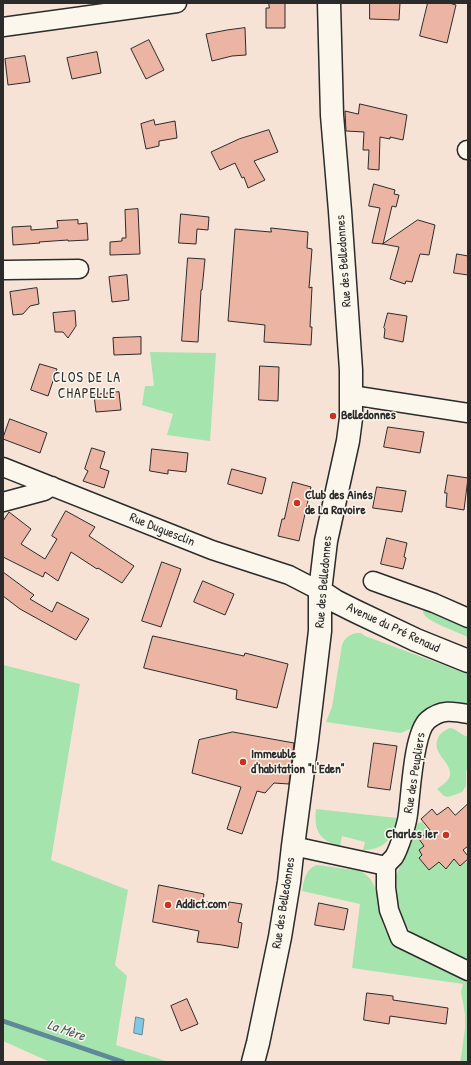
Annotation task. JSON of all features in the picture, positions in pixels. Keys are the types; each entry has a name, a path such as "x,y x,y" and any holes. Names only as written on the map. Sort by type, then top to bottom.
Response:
{"main road":[{"name":"Rue des Belledonnes","path":"253,1062 280,937 289,882 320,632 320,592 326,541 348,441 350,418 351,370 332,115 329,3"},
{"name":"Avenue du Pré Renaud","path":"320,592 416,640 468,661"}],"street":[{"path":"3,26 177,3"},
{"path":"3,270 79,269"},
{"path":"351,395 468,413"},
{"name":"Rue Duguesclin","path":"3,467 212,550 289,575 320,592"},
{"path":"3,502 44,491 52,486"},
{"path":"373,581 434,603 468,618"},
{"name":"Rue des Peupliers","path":"386,866 394,856 399,845 408,815 411,778 420,730 427,720 435,715 449,711 468,714"},
{"path":"293,846 386,866 386,888 389,910 400,938 468,971"}],"green space":[{"path":"150,352 216,353 210,441 167,435 173,414 142,405 145,386 154,386"},
{"path":"427,609 468,627 468,637 444,627 426,617 423,611"},
{"path":"361,633 365,636 468,674 468,704 446,701 433,705 418,715 412,728 401,733 326,722 332,707 342,645 344,640 352,634"},
{"path":"3,665 80,684 51,860 128,890 115,965 127,976 116,1045 169,1062 50,1062 3,1041"},
{"path":"450,728 468,737 468,766 466,772 466,786 462,792 448,797 444,796 437,789 447,781 450,775 450,770 437,749 437,744 440,735"},
{"path":"316,809 397,818 390,837 383,845 363,850 365,842 342,836 340,846 327,841 322,837 317,828"},
{"path":"422,822 429,831 420,839 424,846 419,850 422,855 419,858 429,869 439,862 446,869 454,859 460,866 468,861 468,964 440,951 434,943 412,933 406,926 398,904 396,876 414,824"},
{"path":"317,865 360,871 367,876 376,890 386,931 395,942 421,959 468,980 468,1062 460,1062 465,1028 465,1014 461,992 463,984 352,968 360,904 302,891 304,879 308,872"}],"water":[{"path":"136,1017 144,1019 142,1035 134,1033"}],"building":[{"path":"269,3 285,3 285,28 266,28 266,8 269,8"},
{"path":"370,3 400,3 399,20 370,19"},
{"path":"428,3 449,3 456,5 447,43 420,36"},
{"path":"245,28 246,55 232,56 212,61 206,34"},
{"path":"149,40 164,70 146,79 131,49"},
{"path":"97,52 101,73 72,79 67,58"},
{"path":"25,56 30,82 8,85 5,59"},
{"path":"360,104 407,115 403,140 390,137 390,139 380,137 379,170 368,169 369,150 363,150 364,132 346,131 345,111 358,114"},
{"path":"154,120 155,125 175,121 177,138 159,141 159,146 146,149 141,124"},
{"path":"269,130 278,152 254,161 265,180 248,188 244,177 242,178 235,163 220,170 211,152 239,139"},
{"path":"374,184 395,190 394,194 399,195 396,207 392,206 383,244 372,243 380,208 369,206"},
{"path":"138,209 140,254 110,255 110,242 122,241 122,238 126,238 125,210"},
{"path":"181,214 209,217 208,230 197,229 196,244 179,243"},
{"path":"78,220 78,224 87,223 88,240 68,240 13,245 12,227 31,226 31,230 58,228 57,221"},
{"path":"418,220 435,225 429,255 420,254 412,282 406,281 405,284 390,279 399,247 383,244"},
{"path":"271,228 308,232 307,248 312,249 309,288 312,287 310,327 312,327 311,345 264,342 265,325 228,321 235,229 271,232"},
{"path":"457,254 468,256 468,275 454,273"},
{"path":"188,258 205,259 201,290 198,342 182,341"},
{"path":"127,275 129,300 112,302 109,277"},
{"path":"37,288 39,304 30,306 23,314 13,315 10,292"},
{"path":"75,311 76,326 68,338 63,332 55,332 53,313"},
{"path":"388,313 407,316 403,342 384,338 384,328"},
{"path":"141,337 141,354 114,355 113,338"},
{"path":"40,364 57,369 48,396 31,390"},
{"path":"260,366 279,367 278,401 259,400"},
{"path":"119,392 121,410 96,412 94,395"},
{"path":"10,419 47,433 40,453 3,439"},
{"path":"388,427 424,432 420,453 384,447"},
{"path":"92,448 105,452 100,468 109,471 104,488 83,481 88,471 85,469"},
{"path":"152,449 188,453 186,472 168,470 168,474 150,471"},
{"path":"232,469 266,478 262,494 228,484"},
{"path":"448,475 468,478 464,510 446,507 447,493 445,493"},
{"name":"Club des Ainés de La Ravoire","path":"293,482 311,487 299,541 278,536 282,519 284,519"},
{"path":"377,487 406,491 402,512 373,508"},
{"path":"66,511 95,527 89,536 134,566 122,583 71,552 58,581 45,572 43,577 3,557 3,521 9,512 31,529 21,544 45,559 57,539 52,536"},
{"path":"387,538 407,543 404,557 406,558 403,569 381,564"},
{"path":"162,562 181,569 161,627 142,621"},
{"path":"3,572 34,595 30,599 52,612 57,602 89,619 76,640 20,609 3,596"},
{"path":"203,581 234,594 225,615 194,602"},
{"path":"153,636 244,656 245,653 288,664 277,708 236,699 237,690 144,668"},
{"name":"Immeuble d'habitation \"L'Eden\"","path":"233,732 294,743 289,784 274,783 265,793 257,791 242,834 227,829 241,787 192,773 199,740"},
{"path":"374,743 397,746 390,790 368,787"},
{"name":"Charles Ier","path":"468,804 468,846 463,850 468,856 468,859 460,866 454,859 446,869 439,862 429,870 419,858 422,855 419,850 424,846 419,839 430,830 421,819 432,809 437,815 448,807 455,815"},
{"path":"159,885 204,894 203,901 228,906 229,902 242,904 238,922 242,923 238,948 197,942 199,931 153,922"},
{"path":"319,903 348,909 344,930 315,925"},
{"path":"367,993 393,996 393,1000 448,1008 446,1024 390,1016 389,1024 364,1020"},
{"path":"187,999 198,1024 181,1031 171,1006"}],"waterway":[{"name":"La Mère","path":"3,1021 123,1062"}],"place":[{"name":"Belledonnes","path":"333,416"},
{"name":"Club des Ainés de La Ravoire","path":"297,503"},
{"name":"Immeuble d'habitation \"L'Eden\"","path":"243,762"},
{"name":"Charles Ier","path":"446,835"},
{"name":"Addict.com","path":"168,905"}],"district":[{"name":"CLOS DE LA CHAPELLE","path":"87,386"}]}
